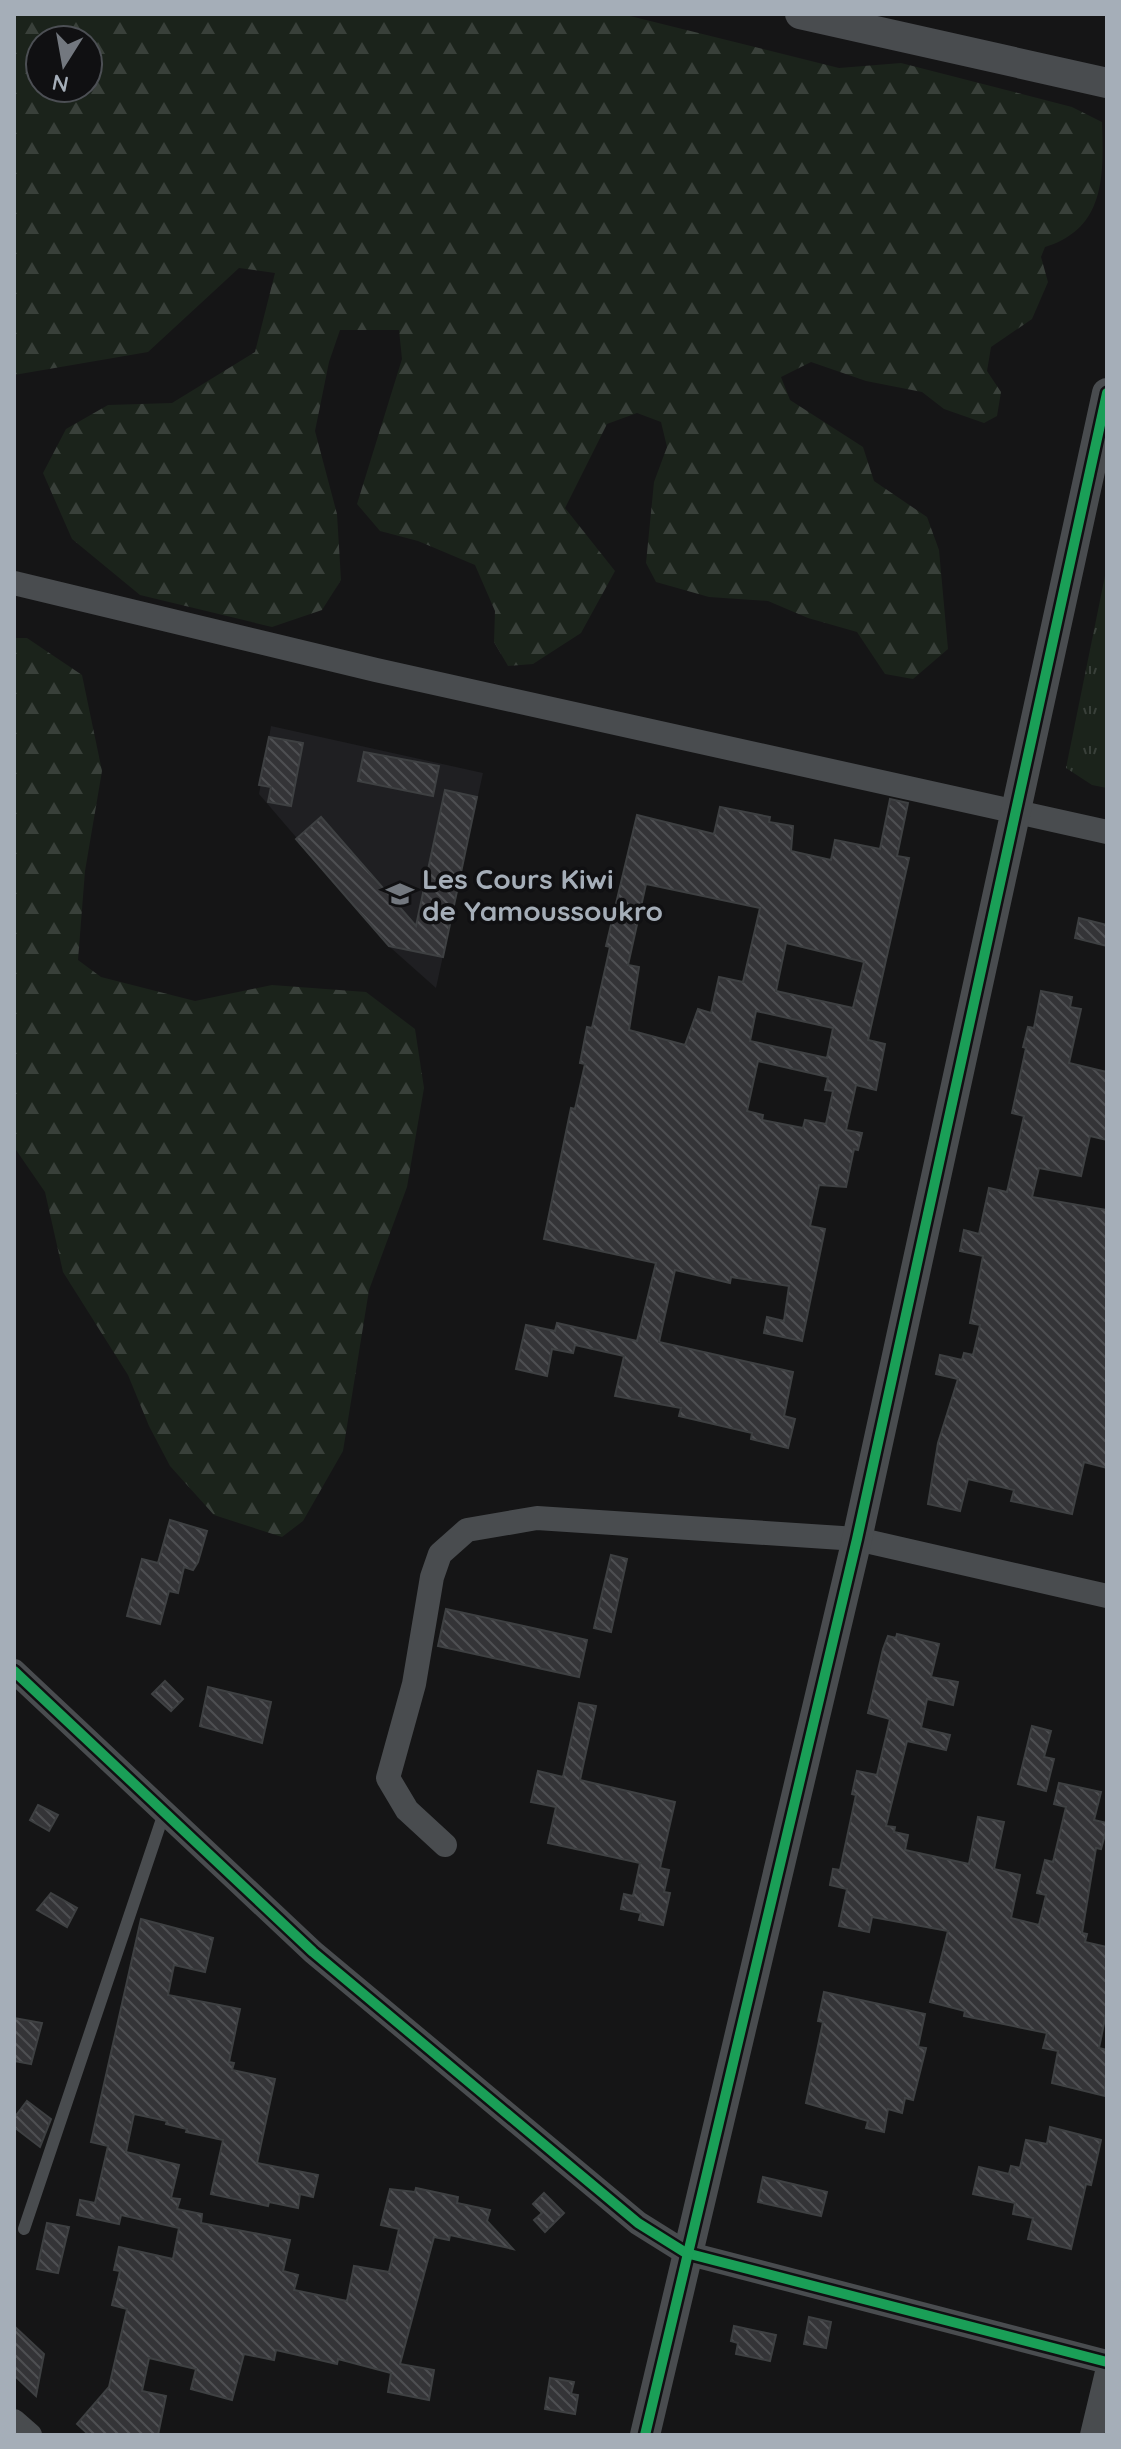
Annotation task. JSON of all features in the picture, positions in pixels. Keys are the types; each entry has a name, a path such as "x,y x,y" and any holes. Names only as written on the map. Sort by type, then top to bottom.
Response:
{"street":[{"path":"800,14 1107,83"},
{"path":"645,2435 857,1539 1107,393"},
{"path":"14,583 376,670 1107,832"},
{"path":"445,1845 407,1810 388,1778 414,1684 432,1577 440,1554 467,1530 537,1518 857,1539 1107,1596"},
{"path":"14,1671 313,1952 638,2223 686,2253 1107,2362"},
{"path":"1092,2435 1107,2372"},
{"path":"14,2421 30,2435"}],"lane":[{"path":"24,2229 164,1813"}],"shaded area":[{"name":"Les Cours Kiwi de Yamoussoukro","path":"271,726 483,773 436,988 391,948 259,794"}],"green space":[{"path":"14,14 622,14 839,68 901,63 1072,107 1102,122 1101,181 1090,214 1065,239 1045,247 1041,257 1048,282 1032,319 991,347 987,371 1001,392 997,416 984,423 944,409 922,392 866,381 811,362 781,377 790,400 863,447 874,481 927,517 939,550 948,649 913,679 885,674 857,632 808,618 768,601 709,597 656,582 646,563 654,482 667,447 661,422 637,413 607,424 565,508 615,571 581,633 533,664 508,666 494,642 495,611 475,565 418,541 380,531 357,504 402,359 399,330 340,330 329,362 315,431 337,514 341,580 322,610 272,627 140,595 72,539 43,473 66,429 108,405 172,403 255,352 275,273 239,268 148,352 14,375"},
{"path":"1107,566 1107,788 1092,785 1066,768"},
{"path":"14,638 27,638 82,675 102,771 85,871 78,960 101,977 195,1001 272,985 366,992 415,1029 424,1088 407,1187 369,1290 343,1451 303,1521 282,1537 214,1515 170,1466 128,1375 63,1272 45,1192 14,1147"}],"building":[{"path":"269,737 303,743 291,806 268,802 271,787 259,785"},
{"path":"364,752 439,766 433,796 358,781"},
{"path":"445,790 477,797 443,957 389,946 296,839 321,817 416,926"},
{"path":"890,799 908,803 897,856 909,858 868,1040 885,1044 876,1090 856,1085 846,1130 862,1133 858,1150 854,1149 846,1187 819,1185 810,1226 825,1229 802,1341 764,1333 767,1317 784,1321 789,1286 731,1277 730,1283 675,1270 659,1342 793,1372 784,1416 795,1419 788,1448 751,1439 752,1433 679,1416 681,1408 615,1396 624,1356 575,1345 573,1353 552,1349 547,1376 516,1369 526,1325 555,1331 557,1323 637,1341 656,1263 544,1239 571,1108 575,1109 585,1064 580,1063 587,1027 592,1028 610,947 606,946 637,815 714,834 720,807 770,817 769,822 793,826 791,851 831,860 835,840 880,849","holes":["646,884 760,908 743,982 719,977 711,1013 698,1009 685,1045 629,1030 639,967 628,965","786,943 864,962 853,1008 776,991","756,1011 833,1028 827,1058 750,1041","758,1061 828,1077 825,1090 833,1091 826,1124 805,1120 803,1128 762,1120 763,1115 747,1111"]},
{"path":"1079,918 1107,925 1107,946 1075,938"},
{"path":"1041,991 1072,997 1070,1007 1081,1009 1069,1063 1107,1072 1107,1140 1090,1136 1081,1176 1039,1168 1032,1197 1107,1210 1107,1468 1084,1462 1072,1514 1011,1501 1014,1490 968,1479 960,1511 928,1504 938,1443 958,1379 936,1374 940,1355 962,1360 964,1353 973,1355 980,1325 970,1323 983,1256 960,1251 964,1230 979,1234 989,1188 1007,1192 1024,1116 1012,1113 1026,1048 1023,1047 1028,1027 1034,1028"},
{"path":"170,1520 207,1531 198,1562 193,1570 184,1567 178,1593 169,1591 160,1624 127,1616 142,1559 158,1563"},
{"path":"611,1555 627,1559 611,1632 594,1628"},
{"path":"446,1609 587,1640 579,1677 438,1646"},
{"path":"897,1634 939,1644 931,1677 958,1682 953,1705 927,1699 921,1728 950,1735 946,1750 907,1741 886,1826 895,1827 894,1832 908,1835 905,1850 969,1864 978,1817 1004,1822 994,1869 1020,1875 1011,1918 1039,1925 1046,1895 1037,1893 1045,1860 1053,1862 1066,1807 1054,1804 1059,1783 1101,1792 1094,1820 1107,1823 1107,1827 1101,1849 1096,1848 1082,1933 1087,1934 1085,1942 1107,1947 1107,2009 1099,2048 1107,2050 1105,2096 1052,2083 1058,2051 1043,2048 1047,2033 964,2016 965,2011 930,2002 948,1931 872,1917 869,1932 839,1926 847,1889 830,1885 833,1869 840,1870 856,1795 852,1794 857,1771 877,1775 890,1719 868,1713 883,1649 888,1636 896,1638"},
{"path":"165,1681 183,1699 171,1711 152,1694"},
{"path":"208,1687 271,1702 262,1743 200,1726"},
{"path":"579,1703 596,1706 580,1780 675,1802 660,1868 669,1870 664,1892 670,1893 663,1925 639,1920 641,1913 621,1909 624,1894 633,1896 640,1863 548,1843 556,1807 531,1802 538,1771 563,1777"},
{"path":"1032,1726 1051,1731 1044,1757 1054,1759 1046,1791 1018,1784"},
{"path":"38,1805 58,1815 49,1831 30,1820"},
{"path":"51,1893 77,1908 67,1927 37,1910"},
{"path":"141,1919 213,1938 205,1972 174,1965 168,1995 240,2009 229,2062 234,2063 232,2070 275,2079 257,2163 318,2175 313,2197 300,2194 298,2208 269,2202 268,2206 211,2194 223,2140 186,2132 187,2129 166,2124 167,2121 134,2114 126,2152 179,2165 171,2198 180,2199 177,2209 202,2214 201,2223 290,2240 283,2271 298,2275 294,2290 347,2301 354,2266 389,2272 399,2229 381,2225 390,2189 415,2192 416,2188 458,2197 457,2203 490,2210 487,2221 513,2249 450,2235 449,2240 434,2237 400,2364 434,2370 429,2400 388,2392 391,2373 338,2359 337,2364 276,2350 274,2360 244,2354 232,2400 191,2389 196,2369 149,2358 142,2391 166,2396 158,2435 89,2435 77,2424 109,2387 127,2309 112,2305 120,2271 114,2270 119,2247 173,2259 179,2228 121,2215 119,2224 77,2215 80,2200 95,2203 108,2146 91,2142"},
{"path":"824,1992 925,2014 918,2047 926,2048 913,2100 905,2098 902,2113 888,2109 884,2132 866,2128 868,2121 806,2103 823,2022 818,2021"},
{"path":"14,2018 42,2023 31,2064 14,2061"},
{"path":"27,2101 51,2119 40,2147 14,2127 14,2118"},
{"path":"1050,2127 1101,2140 1091,2185 1086,2184 1071,2249 1028,2239 1033,2218 1013,2214 1015,2203 973,2194 979,2167 1009,2174 1011,2166 1020,2168 1026,2140 1047,2144"},
{"path":"763,2177 827,2192 821,2216 758,2202"},
{"path":"544,2193 564,2213 545,2232 534,2220 542,2213 533,2204"},
{"path":"47,2223 69,2227 58,2273 37,2269"},
{"path":"809,2317 831,2322 826,2348 804,2344"},
{"path":"14,2326 44,2354 36,2396 14,2375"},
{"path":"734,2326 776,2335 770,2361 736,2354 738,2343 731,2341"},
{"path":"550,2378 574,2382 571,2394 578,2395 575,2414 545,2409"}],"cycle path":[{"path":"645,2435 857,1539 1107,393"},
{"path":"14,1671 313,1952 638,2223 686,2253 1107,2362"}],"place":[{"name":"Les Cours Kiwi de Yamoussoukro","path":"400,894"}]}
